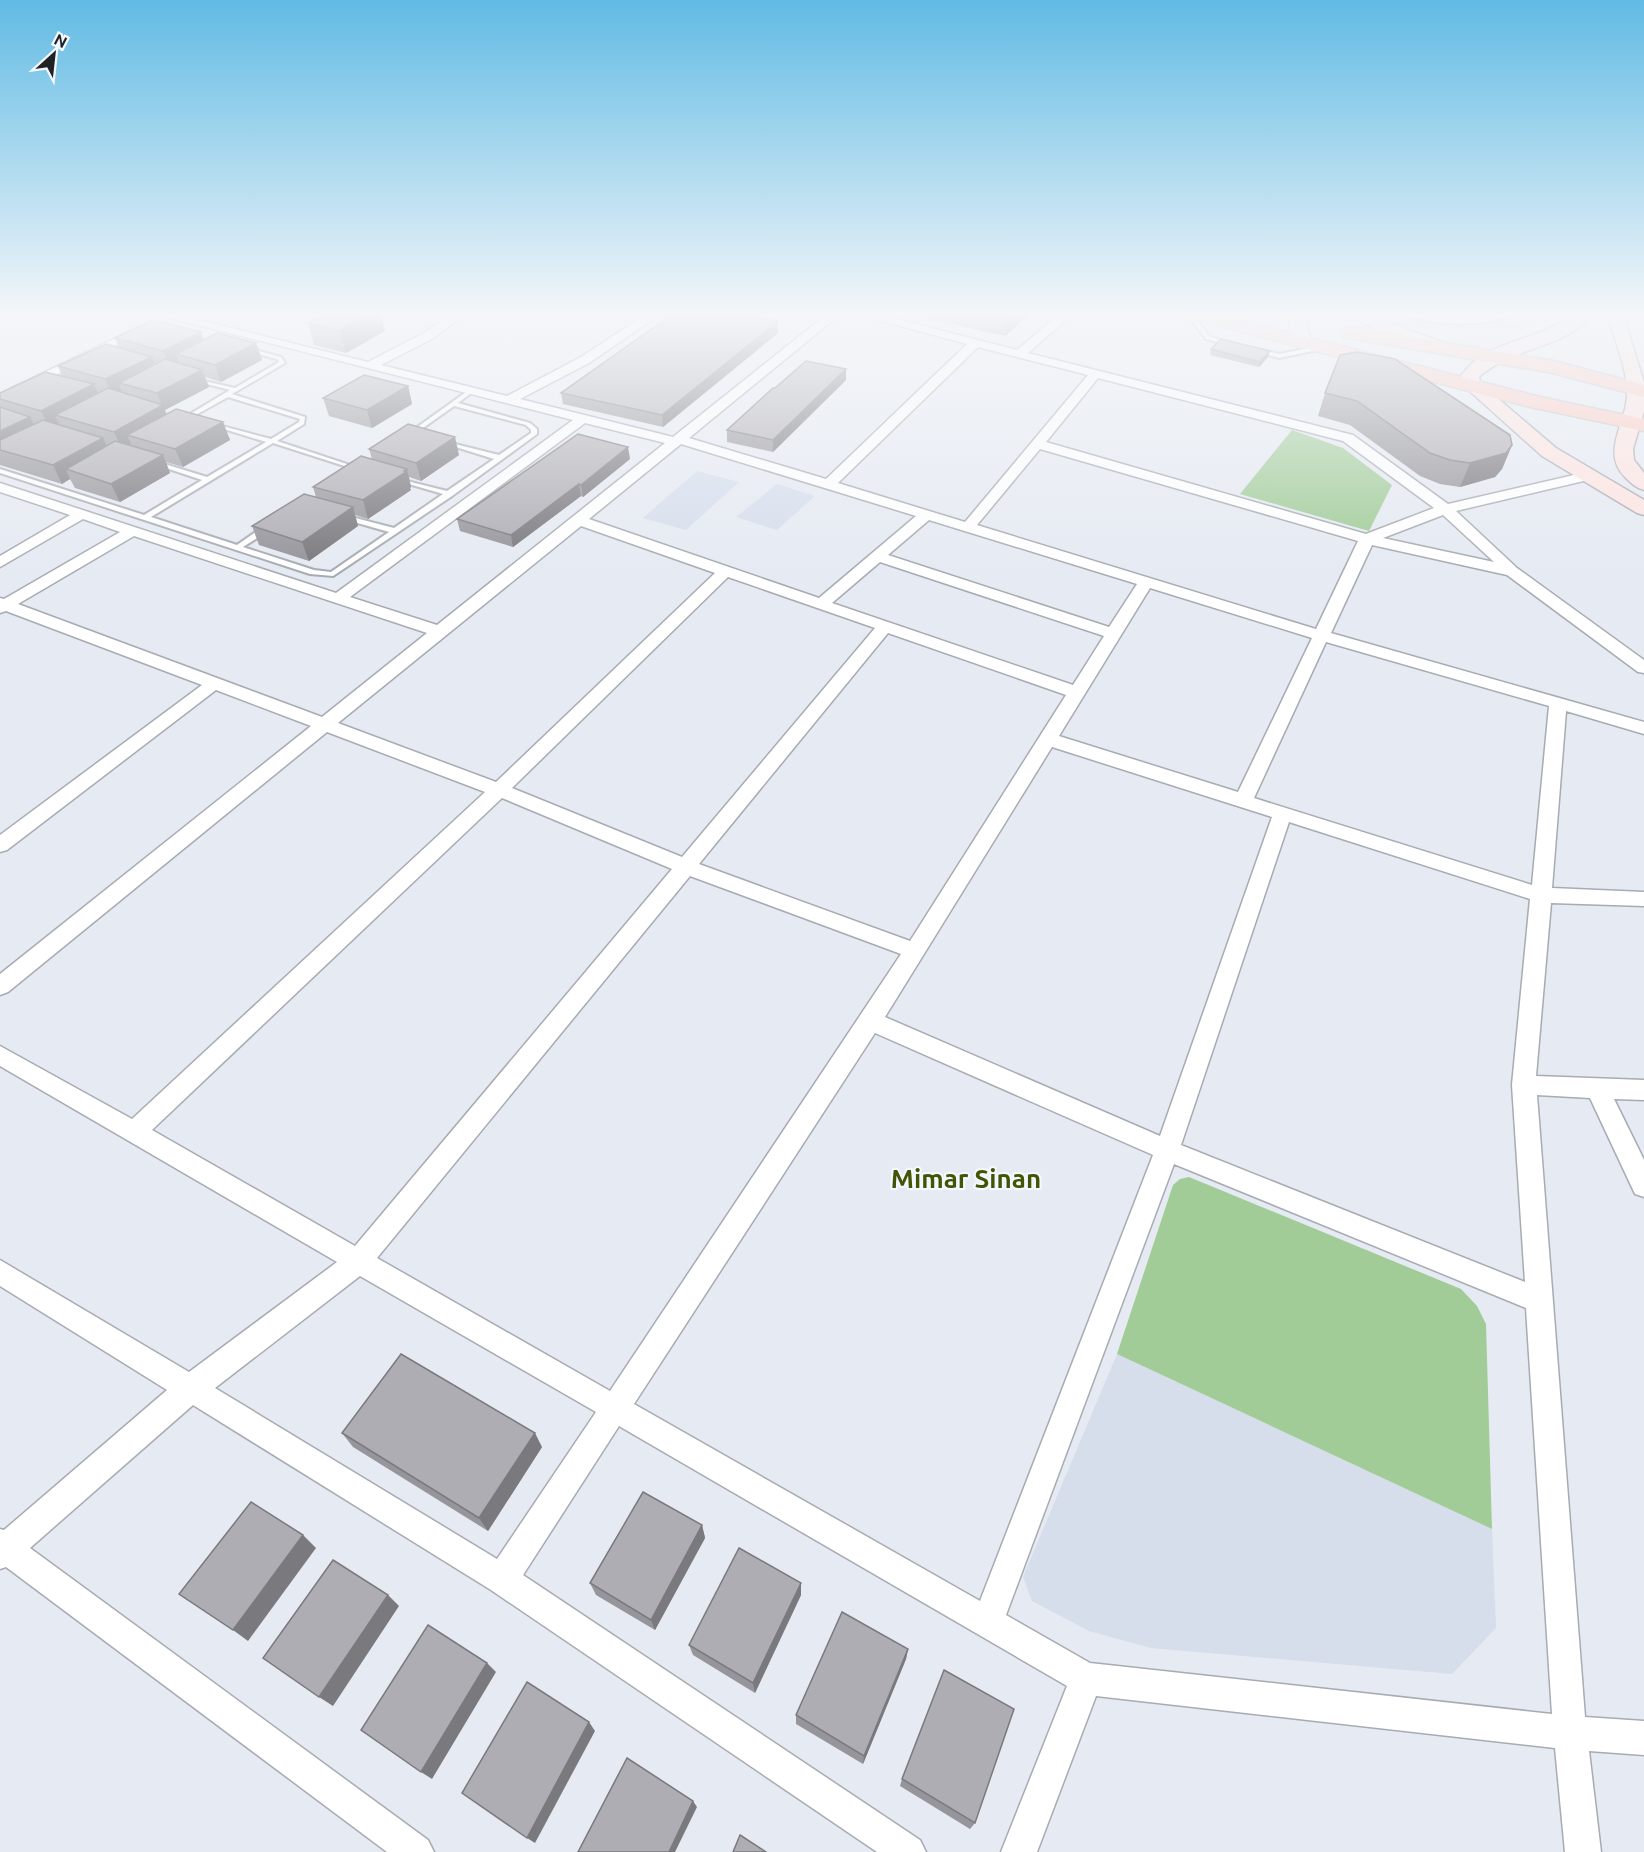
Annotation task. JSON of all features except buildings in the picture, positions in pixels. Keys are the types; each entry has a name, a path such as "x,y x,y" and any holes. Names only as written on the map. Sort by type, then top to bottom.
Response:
{"main road":[{"path":"1486,397 1549,452 1644,509"},
{"path":"1514,397 1637,423"},
{"path":"1638,397 1637,423 1622,450 1630,474 1644,484"}],"street":[{"path":"498,397 678,440 829,484 1323,636 1557,705 1644,728"},
{"path":"509,400 514,397"},
{"path":"0,987 731,397"},
{"path":"829,484 919,397"},
{"path":"968,527 1076,397"},
{"path":"1191,397 1348,438 1445,509 1512,572 1644,668"},
{"path":"339,598 583,418"},
{"path":"1037,444 1367,539 1512,572"},
{"path":"1243,801 1367,539 1445,509 1587,476"},
{"path":"2,490 82,514 440,632"},
{"path":"0,562 82,514"},
{"path":"821,604 926,515"},
{"path":"578,520 1075,692"},
{"path":"2,606 132,531"},
{"path":"879,557 1114,634"},
{"path":"134,1132 499,790 726,571"},
{"path":"502,1579 871,1021 1146,582"},
{"path":"2,606 326,724 499,790 686,867 915,951"},
{"path":"416,1852 2,1548 190,1389 359,1261 885,626"},
{"path":"0,845 214,683"},
{"path":"1557,705 1524,1085 1570,1733 1583,1852"},
{"path":"1048,739 1540,895 1642,904"},
{"path":"987,1623 1167,1150 1282,815"},
{"path":"871,1021 1167,1150 1538,1300"},
{"path":"0,1055 1086,1679 1570,1733 1644,1738"},
{"path":"1524,1085 1644,1089"},
{"path":"1597,1087 1644,1186"},
{"path":"0,1272 502,1579 908,1852"},
{"path":"1019,1852 1086,1679"}],"lane":[{"path":"172,426 224,397"},
{"path":"145,518 302,423 303,418 236,397"},
{"path":"404,438 463,397"},
{"path":"0,471 240,546 313,572 333,574 534,434 534,429 528,424 454,404"},
{"path":"170,417 198,420"},
{"path":"209,423 368,471"},
{"path":"413,433 424,436"},
{"path":"435,439 500,458"},
{"path":"144,460 208,480"},
{"path":"348,474 366,462"},
{"path":"391,478 449,494"},
{"path":"60,490 70,484"},
{"path":"333,514 395,531"},
{"path":"240,546 275,523"}],"shaded area":[{"path":"697,471 739,482 686,530 643,518"},
{"path":"777,484 815,496 777,530 736,517"},
{"path":"1117,1354 1492,1529 1496,1628 1452,1674 1151,1648 1089,1631 1032,1601 1023,1577"}],"green space":[{"path":"1292,430 1343,448 1392,485 1369,531 1240,494"},
{"path":"1189,1177 1461,1289 1477,1306 1486,1324 1492,1529 1117,1354 1173,1185 1180,1179"}],"district":[{"name":"Mimar Sinan","path":"966,1178"}]}
